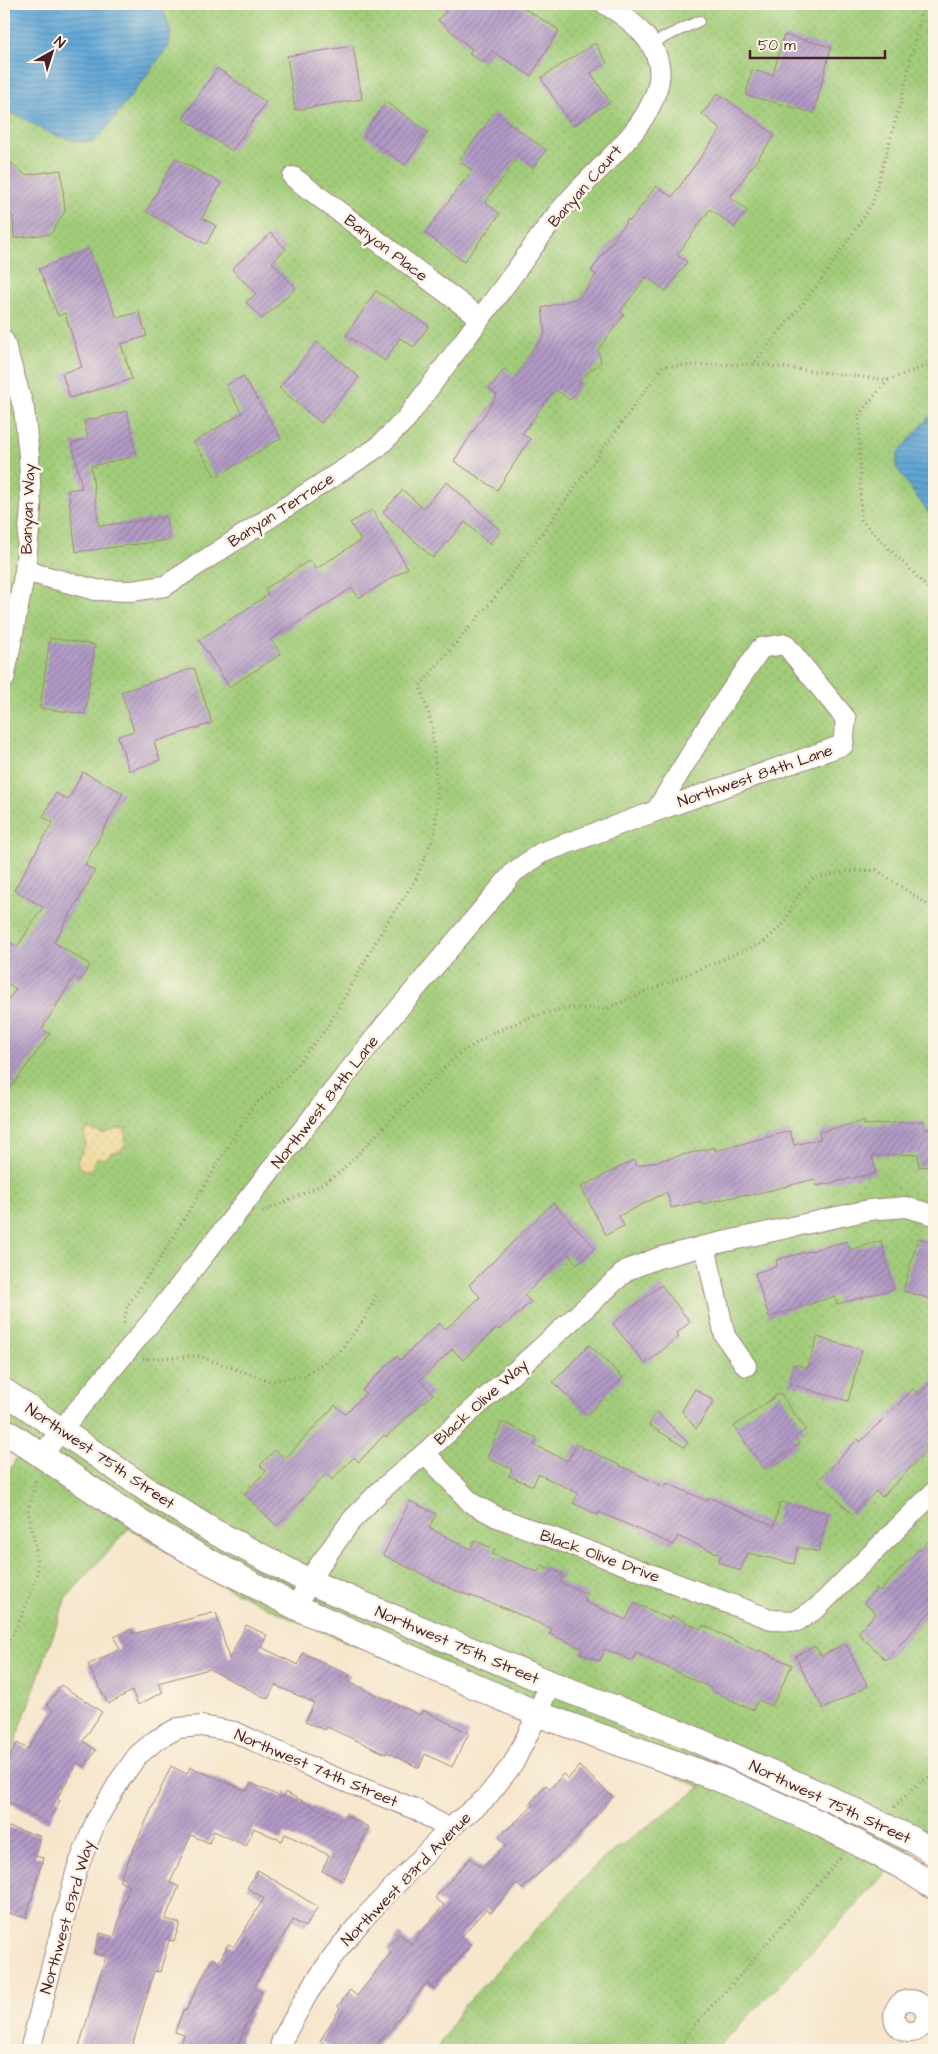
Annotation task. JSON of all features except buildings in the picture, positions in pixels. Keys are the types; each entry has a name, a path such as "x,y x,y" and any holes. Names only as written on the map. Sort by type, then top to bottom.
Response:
{"street":[{"name":"Banyan Court","path":"480,318 564,206 644,118 654,97 659,79 658,62 650,44 624,15 605,4"},
{"name":"Banyon Place","path":"292,177 480,318"},
{"name":"Banyan Terrace","path":"25,571 96,590 132,591 165,586 378,447 406,419 480,318"},
{"name":"Banyan Way","path":"4,341 24,409 30,456 31,509 25,571 4,679"},
{"name":"Northwest 84th Lane","path":"42,1456 61,1430 157,1315 385,1025 514,872 541,853 843,745 846,719 785,644 761,648 714,716 656,811"},
{"name":"Black Olive Way","path":"296,1607 316,1570 351,1521 381,1490 425,1453 627,1270 658,1258 705,1246 869,1210 906,1207 934,1215"},
{"path":"705,1246 725,1336 746,1366"},
{"name":"Northwest 75th Street","path":"4,1391 149,1491 211,1530 310,1582 549,1684 683,1734 826,1797 934,1853"},
{"name":"Northwest 75th Street","path":"4,1430 134,1518 195,1554 296,1607 538,1714 719,1779 816,1822 905,1868 934,1887"},
{"name":"Black Olive Drive","path":"425,1453 470,1503 497,1517 773,1620 797,1621 817,1608 934,1492"},
{"name":"Northwest 83rd Avenue","path":"279,2050 282,2040 308,1993 333,1956 362,1920 449,1829 486,1798 513,1764 538,1714 549,1684"},
{"name":"Northwest 74th Street","path":"178,1728 202,1726 235,1732 326,1774 415,1809 449,1829"},
{"name":"Northwest 83rd Way","path":"30,2050 77,1869 96,1821 120,1780 137,1756 156,1740 178,1728"}],"lane":[{"path":"650,44 700,22"}],"path":[{"path":"753,364 818,285 872,204 903,94 923,4"},
{"path":"124,1324 127,1306 158,1262 252,1107 283,1081 327,1028 384,927 416,879 435,833 436,790 432,725 420,686 500,591 663,366 753,364 888,380 934,363"},
{"path":"888,380 859,414 861,520 934,594"},
{"path":"259,1213 314,1189 341,1172 394,1116 459,1054 492,1033 532,1017 564,1008 605,1009 764,942 786,922 794,901 814,878 852,871 876,870 934,909"},
{"path":"119,1360 198,1356 270,1380 304,1376 338,1353 363,1321 378,1292"},
{"path":"4,1653 25,1609 38,1573 35,1544 28,1511 42,1456"},
{"path":"877,1822 917,1785 934,1774"},
{"path":"679,2050 694,2025 734,1982 834,1863 856,1843"}],"green space":[{"path":"4,4 934,4 934,1841 922,1834 824,1939 715,2050 437,2050 461,2009 599,1862 701,1787 296,1621 219,1584 129,1528 66,1598 4,1774 4,1481 18,1455 4,1445"}],"sand":[{"path":"125,1128 126,1144 119,1152 112,1152 105,1159 97,1158 90,1172 81,1168 77,1161 86,1144 84,1134 89,1129 103,1134"}],"water":[{"path":"4,4 161,4 171,31 169,46 94,142 64,138 47,132 15,115 4,113"},
{"path":"934,412 934,521 896,467 898,453"}]}
